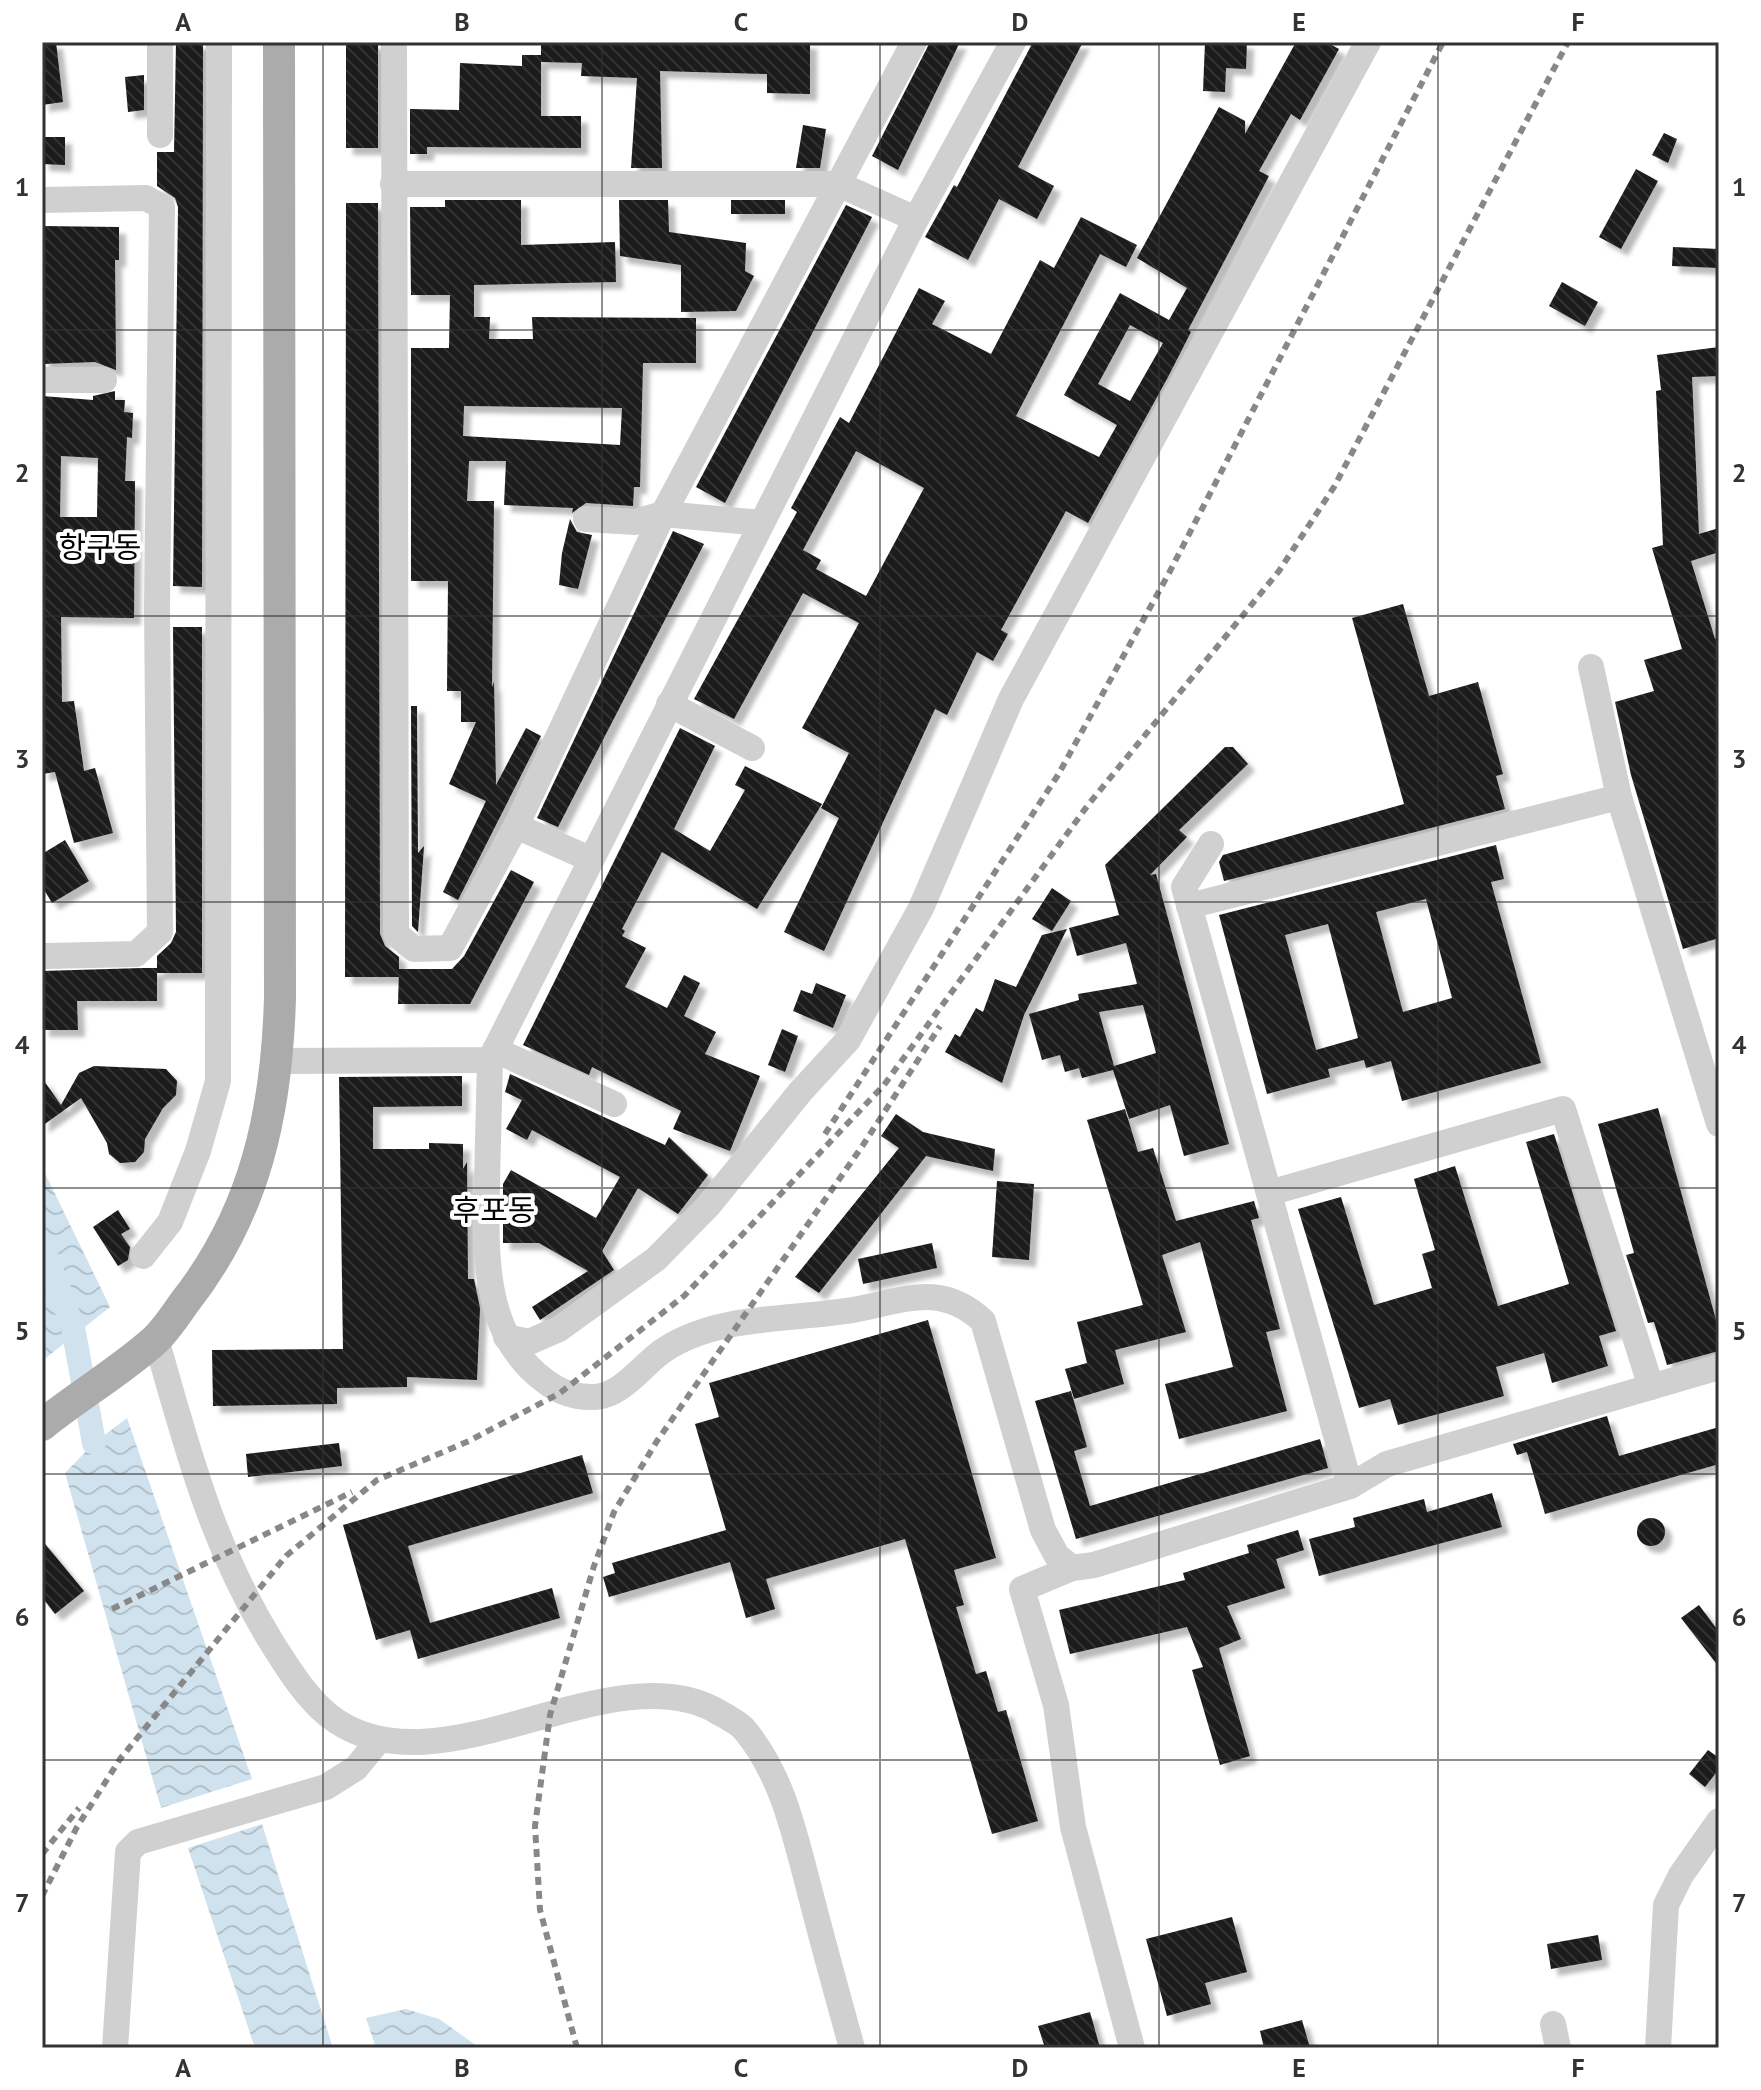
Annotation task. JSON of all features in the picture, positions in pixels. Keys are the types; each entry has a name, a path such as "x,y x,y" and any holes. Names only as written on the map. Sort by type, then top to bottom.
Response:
{"main road":[{"path":"46,1421 156,1339 198,1286 235,1220 266,1136 278,1061 279,42"}],"street":[{"path":"160,42 160,135"},
{"path":"143,1256 170,1222 198,1151 218,1081 219,42"},
{"path":"394,42 396,934 414,949 450,948 516,826 663,514 914,42"},
{"path":"1013,42 916,219 492,1055 487,1269 506,1337 528,1368 560,1393 597,1397 630,1381 663,1350 692,1336 739,1323 824,1316 912,1299 942,1297 964,1304 983,1321 1043,1530 1057,1556 1072,1568"},
{"path":"506,1337 529,1342 559,1329 656,1259 708,1206 801,1091 848,1040 921,908 962,820 1011,699 1368,42"},
{"path":"393,184 838,184 916,219"},
{"path":"42,200 146,198 162,207 157,590 160,932 136,954 46,956"},
{"path":"42,380 104,380"},
{"path":"586,519 635,522 663,514 762,523"},
{"path":"1591,667 1619,797 1719,1124"},
{"path":"669,704 752,748"},
{"path":"1189,906 1619,797"},
{"path":"516,826 590,859"},
{"path":"1211,844 1184,887 1350,1486"},
{"path":"278,1061 492,1055 614,1104"},
{"path":"1269,1193 1563,1109 1651,1387"},
{"path":"156,1339 202,1500 249,1605 287,1668 318,1705 339,1723 379,1740 405,1742 450,1738 628,1698 671,1695 699,1702 742,1727 782,1789 852,2048"},
{"path":"1132,2048 1073,1827 1056,1705 1022,1589 1072,1568 1094,1565 1350,1486 1387,1464 1719,1367"},
{"path":"115,2048 124,1870 128,1852 138,1842 326,1787 356,1768 379,1740"},
{"path":"1658,2048 1666,1905 1681,1875 1719,1821"}],"water":[{"path":"42,1167 110,1307 42,1361"},
{"path":"127,1418 252,1779 161,1808 65,1473 94,1443"},
{"path":"262,1824 333,2048 255,2048 188,1848"},
{"path":"406,2009 439,2019 480,2048 376,2048 366,2018"}],"building":[{"path":"42,42 56,42 63,102 42,105"},
{"path":"176,42 203,42 202,587 173,586 178,207 175,198 157,186 157,152 174,152"},
{"path":"346,42 378,42 378,148 346,148"},
{"path":"541,42 810,42 810,94 767,93 767,74 660,71 662,168 631,168 637,78 581,76 582,63 541,62 541,116 581,116 581,148 427,147 427,154 410,154 410,109 459,110 460,63 522,66 522,55 541,55"},
{"path":"930,42 960,42 898,170 872,156"},
{"path":"1033,42 1083,42 1018,167 1054,186 1037,219 999,199 968,260 925,237 954,185 957,187"},
{"path":"1205,42 1247,42 1246,69 1226,68 1225,92 1203,91"},
{"path":"1296,42 1326,42 1339,49 1300,120 1291,114 1259,171 1269,176 1188,330 1191,332 1168,377 1088,523 1066,511 1001,630 1008,634 993,661 977,652 947,715 935,709 824,951 784,932 839,818 821,808 849,753 802,728 859,623 803,593 734,719 694,699 797,512 791,508 840,417 849,423 919,288 945,301 932,324 991,354 1040,260 1054,268 1081,217 1137,245 1126,267 1100,254 1016,416 1099,457 1117,425 1064,395 1120,293 1169,320 1187,288 1137,258 1219,107 1245,121 1245,134","holes":["1130,325 1163,343 1130,401 1098,384","856,451 924,488 866,596 816,569 821,560 803,550"]},
{"path":"144,75 144,110 128,112 125,77"},
{"path":"803,125 826,129 820,168 796,168"},
{"path":"1664,133 1677,139 1668,163 1652,155"},
{"path":"42,137 65,137 65,165 42,164"},
{"path":"1636,169 1658,181 1621,249 1599,237"},
{"path":"445,200 521,200 521,245 615,242 616,282 474,285 474,317 490,317 489,339 533,339 532,317 696,318 696,363 643,363 640,487 634,487 633,506 586,503 572,513 573,508 504,505 506,461 469,461 467,501 494,501 492,687 494,682 496,785 526,728 541,736 458,900 443,892 486,801 449,784 476,722 461,722 461,691 447,691 448,581 411,581 411,348 449,348 450,295 411,295 410,207 445,207","holes":["464,406 622,408 620,445 463,436"]},
{"path":"619,200 668,200 669,232 746,243 745,271 754,276 736,311 681,312 681,265 620,256"},
{"path":"731,200 785,200 785,214 731,214"},
{"path":"346,203 378,203 380,934 385,946 399,957 399,977 345,977"},
{"path":"846,205 872,217 725,503 696,487"},
{"path":"42,226 119,227 119,260 115,260 116,370 95,362 42,364"},
{"path":"1673,247 1719,249 1719,268 1672,266"},
{"path":"1562,282 1598,302 1585,326 1549,306"},
{"path":"1719,347 1719,376 1692,377 1699,534 1719,528 1719,552 1691,561 1715,639 1719,638 1719,938 1683,949 1631,775 1615,702 1654,691 1644,660 1682,649 1652,548 1663,545 1656,391 1661,390 1657,355"},
{"path":"115,391 115,400 125,400 124,412 133,413 132,438 127,437 125,481 135,481 134,618 61,617 62,702 74,701 84,771 95,768 113,833 74,843 55,772 42,774 42,396 93,400 93,396","holes":["61,456 98,458 97,517 60,517"]},
{"path":"570,519 577,532 592,535 578,589 559,585"},
{"path":"673,531 704,544 558,827 537,818"},
{"path":"1403,604 1429,696 1478,682 1503,774 1496,776 1505,809 1224,881 1219,862 1223,855 1404,804 1352,618"},
{"path":"173,627 202,627 202,973 157,973 157,956 171,943 176,932"},
{"path":"411,706 417,706 418,853 424,846 418,932 412,926"},
{"path":"680,728 715,746 674,829 710,851 745,790 735,785 745,766 822,804 757,909 662,852 622,929 625,931 622,936 646,948 625,987 667,1008 684,975 700,983 684,1016 716,1032 705,1054 760,1076 730,1151 673,1129 681,1111 592,1067 589,1075 523,1045"},
{"path":"1225,747 1233,747 1248,764 1179,830 1187,837 1150,875 1156,874 1229,1144 1184,1156 1170,1105 1129,1119 1113,1070 1082,1078 1079,1068 1065,1072 1060,1055 1042,1060 1029,1014 1079,1000 1078,994 1137,984 1126,943 1077,956 1069,928 1119,915 1105,865","holes":["1143,1005 1156,1053 1114,1066 1099,1012"]},
{"path":"65,840 89,881 52,903 42,886 42,854"},
{"path":"1496,845 1504,879 1491,882 1541,1063 1402,1101 1391,1061 1366,1068 1364,1060 1328,1069 1330,1077 1267,1094 1219,915","holes":["1426,899 1452,998 1403,1012 1376,912","1328,924 1358,1038 1316,1050 1285,935"]},
{"path":"511,870 534,882 470,1004 398,1004 399,969 452,969 464,956"},
{"path":"1052,888 1071,901 1052,931 1032,919"},
{"path":"1067,929 1024,1015 1002,1083 945,1052 955,1034 960,1037 976,1008 983,1012 995,979 1016,987 1042,935"},
{"path":"157,968 157,1001 77,1001 78,1030 42,1030 42,971"},
{"path":"816,983 846,995 833,1028 793,1011 801,990 812,994"},
{"path":"782,1029 798,1036 785,1072 768,1065"},
{"path":"94,1066 166,1069 177,1081 176,1095 163,1108 145,1139 144,1152 135,1162 120,1163 109,1154 107,1143 81,1098 42,1126 42,1078 61,1105 79,1073"},
{"path":"510,1074 665,1145 669,1137 708,1175 678,1214 638,1188 602,1251 614,1270 540,1320 532,1307 588,1271 539,1243 503,1243 503,1184 511,1170 596,1218 620,1177 532,1130 527,1140 506,1129 522,1100 505,1092"},
{"path":"462,1076 462,1106 373,1107 373,1149 429,1149 429,1143 463,1144 463,1169 467,1162 468,1279 474,1279 480,1308 477,1380 407,1377 407,1387 337,1388 337,1404 213,1406 212,1350 343,1349 339,1077"},
{"path":"1658,1108 1719,1331 1719,1351 1667,1365 1654,1322 1648,1323 1626,1255 1634,1253 1598,1124"},
{"path":"1125,1109 1138,1152 1153,1148 1176,1221 1254,1201 1259,1218 1251,1220 1280,1329 1266,1332 1287,1411 1179,1439 1165,1384 1233,1367 1200,1242 1162,1255 1186,1332 1115,1350 1124,1384 1074,1399 1065,1369 1087,1363 1077,1322 1143,1305 1087,1120"},
{"path":"896,1114 923,1132 995,1149 993,1171 926,1156 819,1293 795,1277 899,1148 881,1136"},
{"path":"1554,1134 1616,1331 1599,1336 1608,1366 1552,1383 1544,1353 1496,1367 1504,1396 1398,1425 1390,1399 1359,1408 1298,1209 1341,1197 1374,1305 1432,1288 1422,1254 1435,1250 1414,1179 1455,1166 1498,1306 1569,1284 1526,1142"},
{"path":"997,1181 1034,1184 1029,1260 992,1257"},
{"path":"118,1210 130,1229 121,1234 130,1247 128,1260 118,1266 93,1227"},
{"path":"932,1243 937,1268 863,1284 858,1259"},
{"path":"928,1320 996,1558 954,1570 964,1605 956,1607 976,1674 986,1671 998,1712 1006,1710 1038,1821 992,1834 905,1539 766,1579 775,1609 746,1618 730,1562 609,1597 603,1577 615,1573 612,1563 726,1530 695,1424 719,1417 709,1383"},
{"path":"1071,1391 1087,1447 1074,1451 1090,1506 1320,1439 1328,1468 1076,1539 1035,1401"},
{"path":"1607,1416 1619,1456 1719,1427 1719,1464 1545,1514 1527,1452 1517,1455 1513,1444"},
{"path":"339,1443 342,1466 248,1477 246,1454"},
{"path":"582,1455 593,1493 408,1546 430,1623 552,1588 560,1618 418,1659 410,1630 376,1640 343,1525"},
{"path":"1492,1493 1502,1527 1319,1576 1309,1539 1355,1527 1353,1518 1424,1499 1427,1512"},
{"path":"1651,1518 1661,1522 1665,1532 1661,1542 1651,1546 1641,1542 1637,1532 1641,1522"},
{"path":"1298,1530 1304,1550 1276,1559 1285,1588 1227,1606 1241,1639 1219,1648 1250,1756 1220,1765 1192,1670 1203,1667 1187,1627 1070,1654 1059,1610 1185,1580 1183,1573 1249,1553 1247,1545"},
{"path":"42,1540 84,1591 55,1614 42,1597"},
{"path":"1699,1605 1719,1632 1719,1667 1681,1618"},
{"path":"1708,1750 1719,1758 1719,1769 1705,1787 1689,1774"},
{"path":"1232,1917 1247,1972 1205,1983 1211,2004 1167,2016 1146,1939"},
{"path":"1598,1935 1602,1960 1551,1969 1547,1944"},
{"path":"1090,2012 1100,2048 1045,2048 1038,2026"},
{"path":"1302,2020 1310,2048 1264,2048 1260,2031"}],"waterway":[{"path":"42,1245 73,1327 94,1443"}],"railway":[{"path":"825,1134 1058,775 1169,573 1443,42"},
{"path":"42,1896 77,1827 120,1759 286,1556 377,1480 469,1441 560,1393 684,1296 884,1085 1088,805 1279,571 1334,487 1568,42"},
{"path":"577,2048 540,1910 535,1826 550,1715 594,1566 614,1512 657,1441 863,1145 940,1026"},
{"path":"112,1609 352,1492"},
{"path":"42,1854 79,1808"}],"district":[{"name":"항구동","path":"100,548"},
{"name":"후포동","path":"494,1211"}]}
